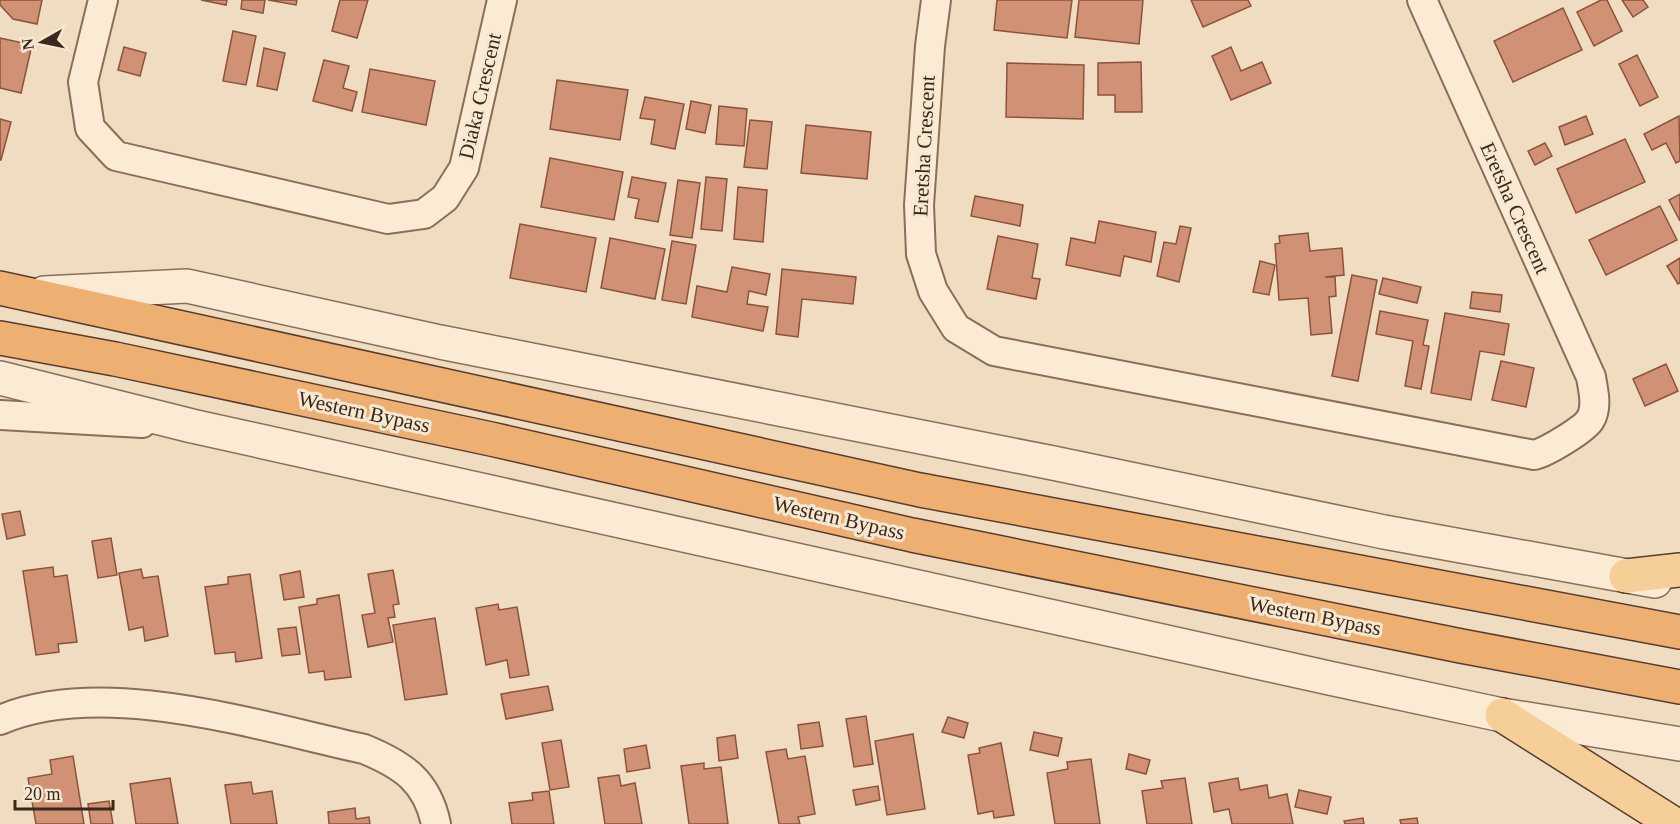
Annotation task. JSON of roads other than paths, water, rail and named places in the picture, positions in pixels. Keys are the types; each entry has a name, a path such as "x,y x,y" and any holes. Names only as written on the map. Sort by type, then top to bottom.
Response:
{"highway":[{"name":"Western Bypass","path":"14,291 920,490 1680,632"},
{"name":"Western Bypass","path":"0,338 115,359 468,435 912,535 1461,646 1680,687"}],"main road":[{"path":"1626,576 1680,570"},
{"path":"1502,715 1674,824"}],"street":[{"name":"Diaka Crescent","path":"103,0 83,82 90,128 116,156 388,219 424,213 445,198 464,168 502,0"},
{"name":"Eretsha Crescent","path":"936,0 930,46 919,205 921,254 933,291 956,328 994,351 1534,455 1549,451 1590,420 1595,402 1591,377 1422,0"},
{"path":"14,291 188,286 452,344 1053,463 1384,532 1680,585"},
{"path":"0,378 192,426 1502,715 1680,744"},
{"path":"0,415 192,426"},
{"path":"0,720 23,711 66,704 132,702 364,749 392,760 417,780 432,803 436,824"}]}
